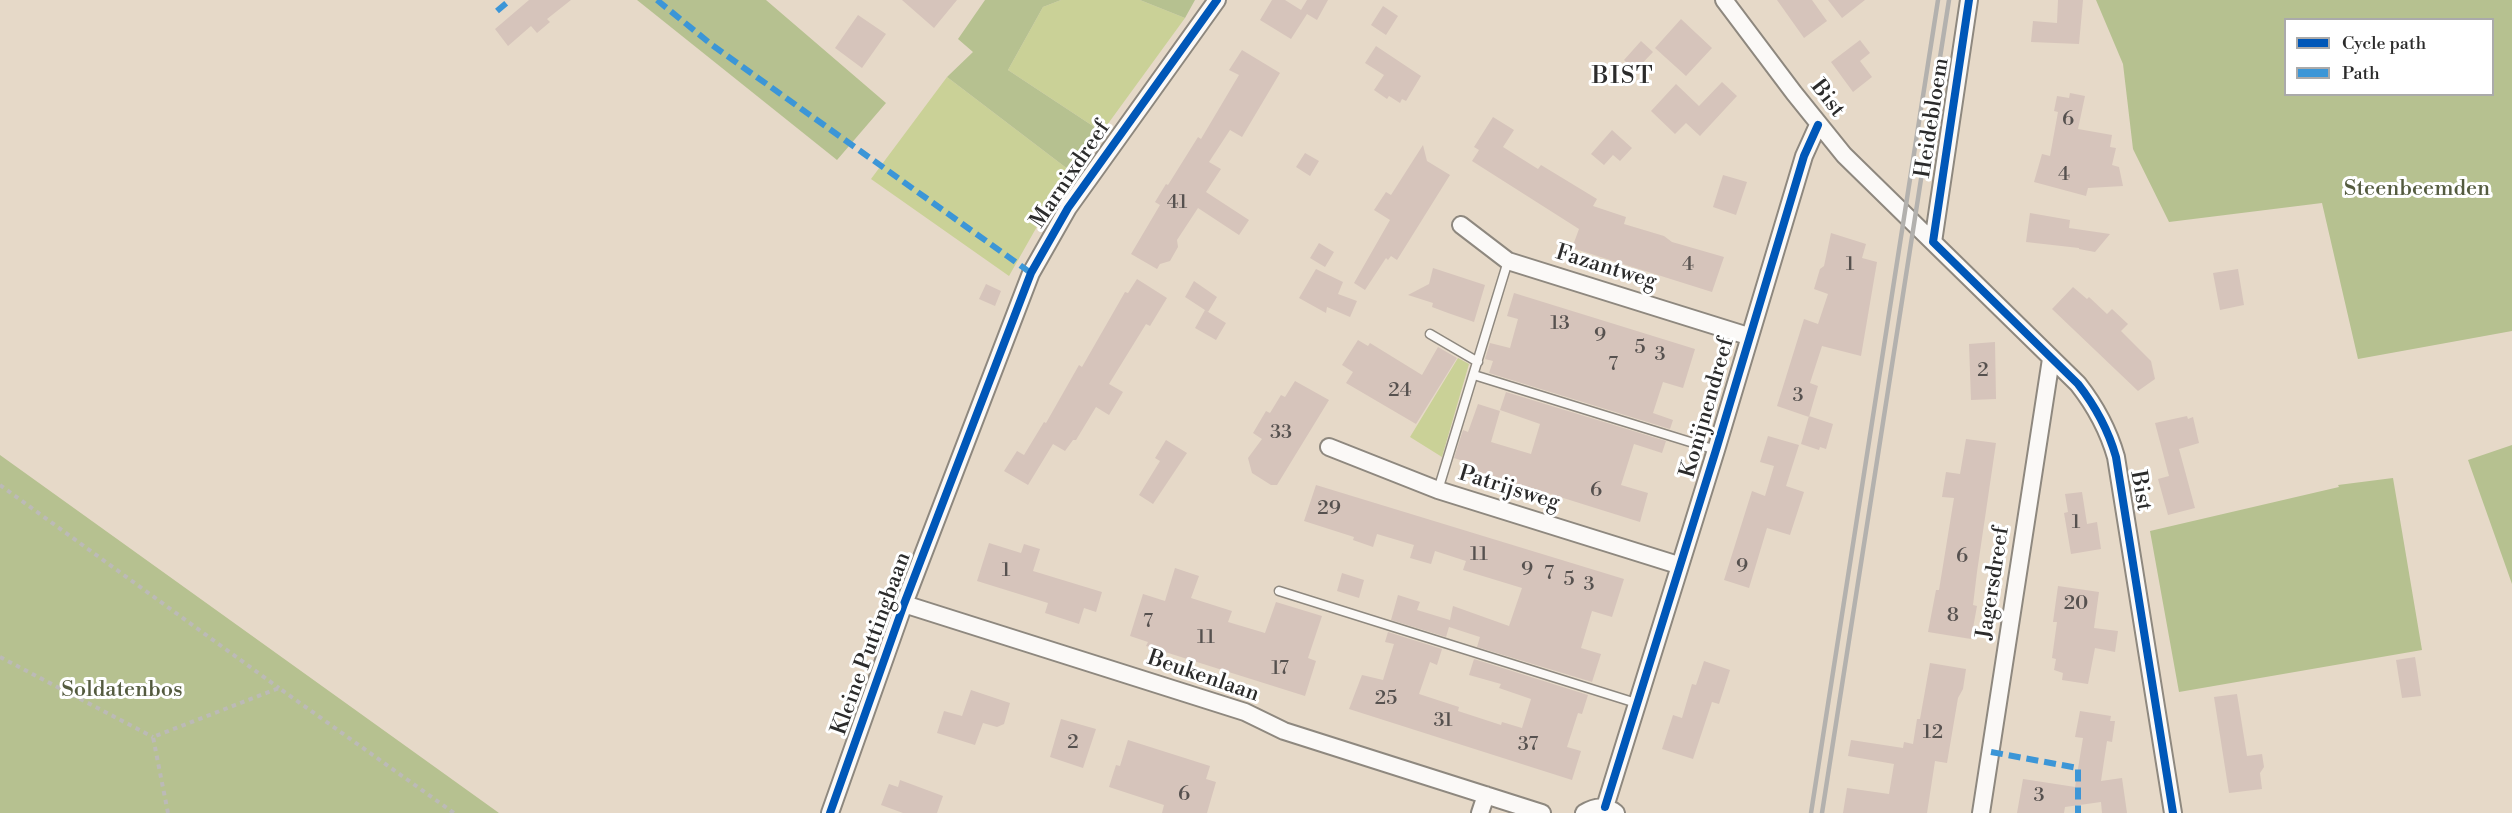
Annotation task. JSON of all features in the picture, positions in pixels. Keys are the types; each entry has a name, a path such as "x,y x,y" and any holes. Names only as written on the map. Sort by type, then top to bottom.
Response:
{"street":[{"name":"Marnixdreef","path":"950,489 1018,304 1041,252 1068,208 1217,0"},
{"name":"Bist","path":"1724,0 1818,125 1844,155 2078,384 2106,426 2116,457 2173,813"},
{"name":"Heidebloem","path":"1933,242 1969,0"},
{"name":"Konijnendreef","path":"1636,703 1716,450 1803,156 1818,125"},
{"name":"Fazantweg","path":"1461,225 1508,261 1748,336"},
{"name":"Jagersdreef","path":"1982,813 2051,359"},
{"name":"Patrijsweg","path":"1329,447 1437,490 1678,565"},
{"name":"Kleine Puttingbaan","path":"830,813 904,604 950,489"},
{"name":"Beukenlaan","path":"904,604 1245,712 1293,734 1542,813"},
{"path":"1584,813 1592,808 1610,810 1636,703"},
{"path":"1480,813 1486,795"}],"lane":[{"path":"1437,490 1508,261"},
{"path":"1430,333 1478,362"},
{"name":"Konijnendreef","path":"1474,375 1716,450"},
{"path":"1279,591 1636,703"}],"path":[{"path":"0,485 454,813"},
{"path":"0,657 153,737 279,688"},
{"path":"153,737 168,813"}],"green space":[{"path":"637,0 766,0 886,103 837,160"},
{"path":"985,0 1061,0 1043,7 1008,70 1102,132 1069,170 947,77 973,52 958,39"},
{"path":"1061,0 1140,0 1185,18 1102,132 1008,70 1043,7"},
{"path":"1140,0 1195,0 1185,18"},
{"name":"Steenbeemden","path":"2096,0 2512,0 2512,331 2358,359 2322,203 2169,222 2133,149 2123,64"},
{"path":"947,77 1069,170 1009,276 871,179"},
{"path":"1458,358 1469,364 1442,457 1410,437"},
{"path":"2512,445 2512,584 2468,460"},
{"name":"Soldatenbos","path":"0,455 499,813 0,813"},
{"path":"2393,478 2422,650 2179,692 2150,531 2339,487 2338,485"}],"building":[{"path":"529,0 571,0 547,19 550,22 537,33 531,26 508,46 495,29"},
{"path":"902,0 957,0 934,28"},
{"path":"1272,0 1285,0 1301,10 1307,0 1328,0 1317,20 1307,14 1291,39 1260,20"},
{"path":"1777,0 1812,0 1827,21 1804,38"},
{"path":"1828,0 1865,0 1842,18"},
{"path":"2058,0 2083,0 2079,44 2031,42 2033,21 2057,23"},
{"path":"1383,6 1398,16 1386,35 1371,25"},
{"path":"858,15 886,34 862,68 835,48"},
{"path":"1681,19 1712,48 1686,76 1655,48"},
{"path":"1860,40 1870,53 1860,61 1872,77 1853,92 1831,62"},
{"path":"1641,41 1653,52 1635,71 1624,60"},
{"path":"1376,46 1421,76 1406,101 1402,99 1400,103 1389,96 1387,99 1374,90 1384,75 1365,63"},
{"path":"1242,50 1280,73 1242,137 1230,130 1209,162 1221,169 1206,192 1249,220 1239,235 1198,208 1177,240 1178,247 1170,261 1160,264 1157,269 1131,254 1160,205 1155,202 1198,137 1201,139 1239,75 1229,70"},
{"path":"1722,82 1737,96 1700,136 1686,123 1675,134 1651,111 1676,84 1699,106"},
{"path":"2070,93 2085,96 2078,129 2112,135 2110,147 2116,148 2112,165 2119,167 2123,186 2088,188 2086,196 2034,182 2042,154 2050,156 2058,112 2054,111 2057,96 2069,98"},
{"path":"1493,117 1514,130 1503,147 1538,169 1541,165 1597,199 1593,206 1626,217 1624,224 1664,236 1672,242 1724,257 1712,292 1572,248 1579,229 1472,161 1479,150 1474,147"},
{"path":"1612,130 1632,148 1620,161 1613,155 1604,165 1591,154"},
{"path":"1423,145 1427,161 1450,175 1397,260 1391,256 1388,260 1386,258 1365,290 1354,283 1390,220 1374,210 1386,192 1391,195"},
{"path":"1305,153 1319,161 1310,176 1296,167"},
{"path":"1723,175 1747,182 1736,215 1713,207"},
{"path":"2030,213 2070,220 2069,228 2110,234 2095,252 2026,242"},
{"path":"1831,233 1866,244 1862,258 1877,262 1861,356 1822,346 1810,383 1818,386 1809,417 1777,406 1804,319 1818,324 1828,294 1814,289 1820,269 1824,266"},
{"path":"1319,243 1334,252 1325,267 1310,258"},
{"path":"1433,268 1485,285 1474,322 1432,307 1433,303 1408,295 1429,284"},
{"path":"1316,269 1343,282 1338,294 1357,301 1350,317 1327,307 1326,313 1299,298"},
{"path":"2238,269 2244,305 2220,310 2213,273"},
{"path":"1137,279 1167,298 1150,326 1146,324 1109,384 1123,392 1109,415 1096,407 1076,440 1073,440 1065,451 1053,444 1028,485 1004,471 1017,451 1024,455 1044,422 1046,423 1079,365 1082,367 1125,292 1128,293"},
{"path":"1194,281 1217,297 1208,312 1185,297"},
{"path":"986,284 1001,291 995,306 979,299"},
{"path":"2073,287 2087,299 2089,297 2107,314 2112,309 2128,324 2121,331 2151,361 2155,379 2138,391 2052,309"},
{"path":"1514,293 1695,349 1683,388 1663,382 1653,413 1673,420 1670,429 1489,373 1493,361 1485,359 1490,343 1510,348 1518,319 1507,316"},
{"path":"1205,310 1226,323 1216,340 1195,328"},
{"path":"1358,340 1368,346 1370,343 1422,375 1438,347 1457,358 1416,424 1346,383 1353,372 1342,365"},
{"path":"1995,342 1996,399 1971,400 1969,344"},
{"path":"1295,381 1329,400 1277,485 1271,485 1252,473 1248,458 1262,439 1253,433 1266,411 1270,413 1281,395 1285,397"},
{"path":"1506,392 1666,441 1662,453 1634,444 1621,485 1648,493 1640,522 1461,466 1463,461 1454,458 1463,430 1468,432 1478,404 1500,411 1491,442 1531,454 1540,424 1500,410"},
{"path":"1809,416 1833,424 1826,449 1820,447 1819,450 1801,444"},
{"path":"2187,416 2188,419 2193,417 2199,443 2179,449 2195,508 2168,515 2158,479 2169,476 2155,423"},
{"path":"1768,436 1799,445 1786,486 1804,492 1790,535 1767,528 1749,588 1724,580 1752,491 1765,496 1774,466 1760,462"},
{"path":"1966,439 1996,443 1977,572 1973,605 1977,606 1971,639 1928,632 1936,590 1939,590 1954,498 1942,497 1946,472 1960,474"},
{"path":"1166,440 1187,453 1153,504 1139,495 1160,461 1155,458"},
{"path":"1316,485 1624,579 1612,617 1592,611 1581,648 1601,654 1592,682 1477,647 1480,637 1449,627 1446,637 1391,620 1398,595 1420,602 1417,610 1450,620 1453,606 1509,626 1522,588 1463,570 1466,561 1435,551 1431,564 1410,558 1414,545 1377,534 1373,547 1353,540 1354,537 1304,521"},
{"path":"2082,492 2087,524 2097,522 2101,549 2071,554 2064,513 2068,512 2065,494"},
{"path":"989,543 1021,553 1024,544 1040,549 1033,571 1102,592 1096,612 1084,608 1079,624 1045,613 1048,603 977,581"},
{"path":"1175,568 1199,576 1191,598 1232,611 1228,622 1265,633 1276,602 1322,616 1308,658 1316,661 1305,696 1146,646 1148,642 1130,636 1143,594 1165,601"},
{"path":"1342,573 1364,580 1359,598 1337,591"},
{"path":"2058,586 2099,592 2094,628 2118,631 2115,652 2095,648 2088,684 2062,680 2063,673 2054,670 2056,659 2052,658 2057,622 2053,622"},
{"path":"1388,632 1442,649 1437,665 1430,662 1419,694 1459,707 1458,711 1501,725 1502,722 1522,728 1531,699 1499,688 1501,684 1469,675 1474,659 1588,695 1582,714 1578,713 1567,747 1581,751 1572,780 1349,709 1362,675 1383,680 1394,644 1385,642"},
{"path":"2415,657 2421,696 2402,698 2396,660"},
{"path":"1704,661 1730,670 1719,704 1712,702 1693,759 1662,749 1673,715 1682,718 1692,684 1696,685"},
{"path":"1930,663 1966,669 1963,689 1958,698 1947,763 1935,761 1927,813 1843,813 1847,788 1889,794 1894,764 1848,756 1851,740 1903,748 1904,742 1913,744"},
{"path":"971,690 1010,703 1004,724 997,727 983,723 975,745 937,733 944,711 962,716"},
{"path":"2237,694 2247,756 2262,754 2264,767 2260,773 2262,789 2229,793 2214,697"},
{"path":"2080,711 2111,716 2110,721 2115,721 2112,742 2107,741 2101,781 2122,778 2127,813 2102,813 2101,802 2065,807 2064,813 2017,813 2023,779 2075,787 2083,738 2075,737"},
{"path":"1061,719 1096,729 1083,768 1050,757"},
{"path":"1128,740 1210,766 1206,779 1216,782 1207,813 1162,813 1164,805 1109,787 1116,765 1120,766"},
{"path":"900,780 943,796 937,813 903,813 881,805 889,784 898,787"}],"railway":[{"path":"1811,813 1938,0"},
{"path":"1822,813 1949,0"}],"marked path":[{"path":"497,11 510,0"},
{"path":"657,0 712,45 1031,273"},
{"path":"1991,752 2078,768 2078,813"}],"cycle path":[{"path":"830,813 904,604 1031,273 1068,208 1217,0"},
{"path":"1969,0 1933,242 2078,384 2096,410 2109,437 2116,457 2173,813"},
{"path":"1605,807 1804,156 1818,125"}],"district":[{"name":"BIST","path":"1623,77"}]}
